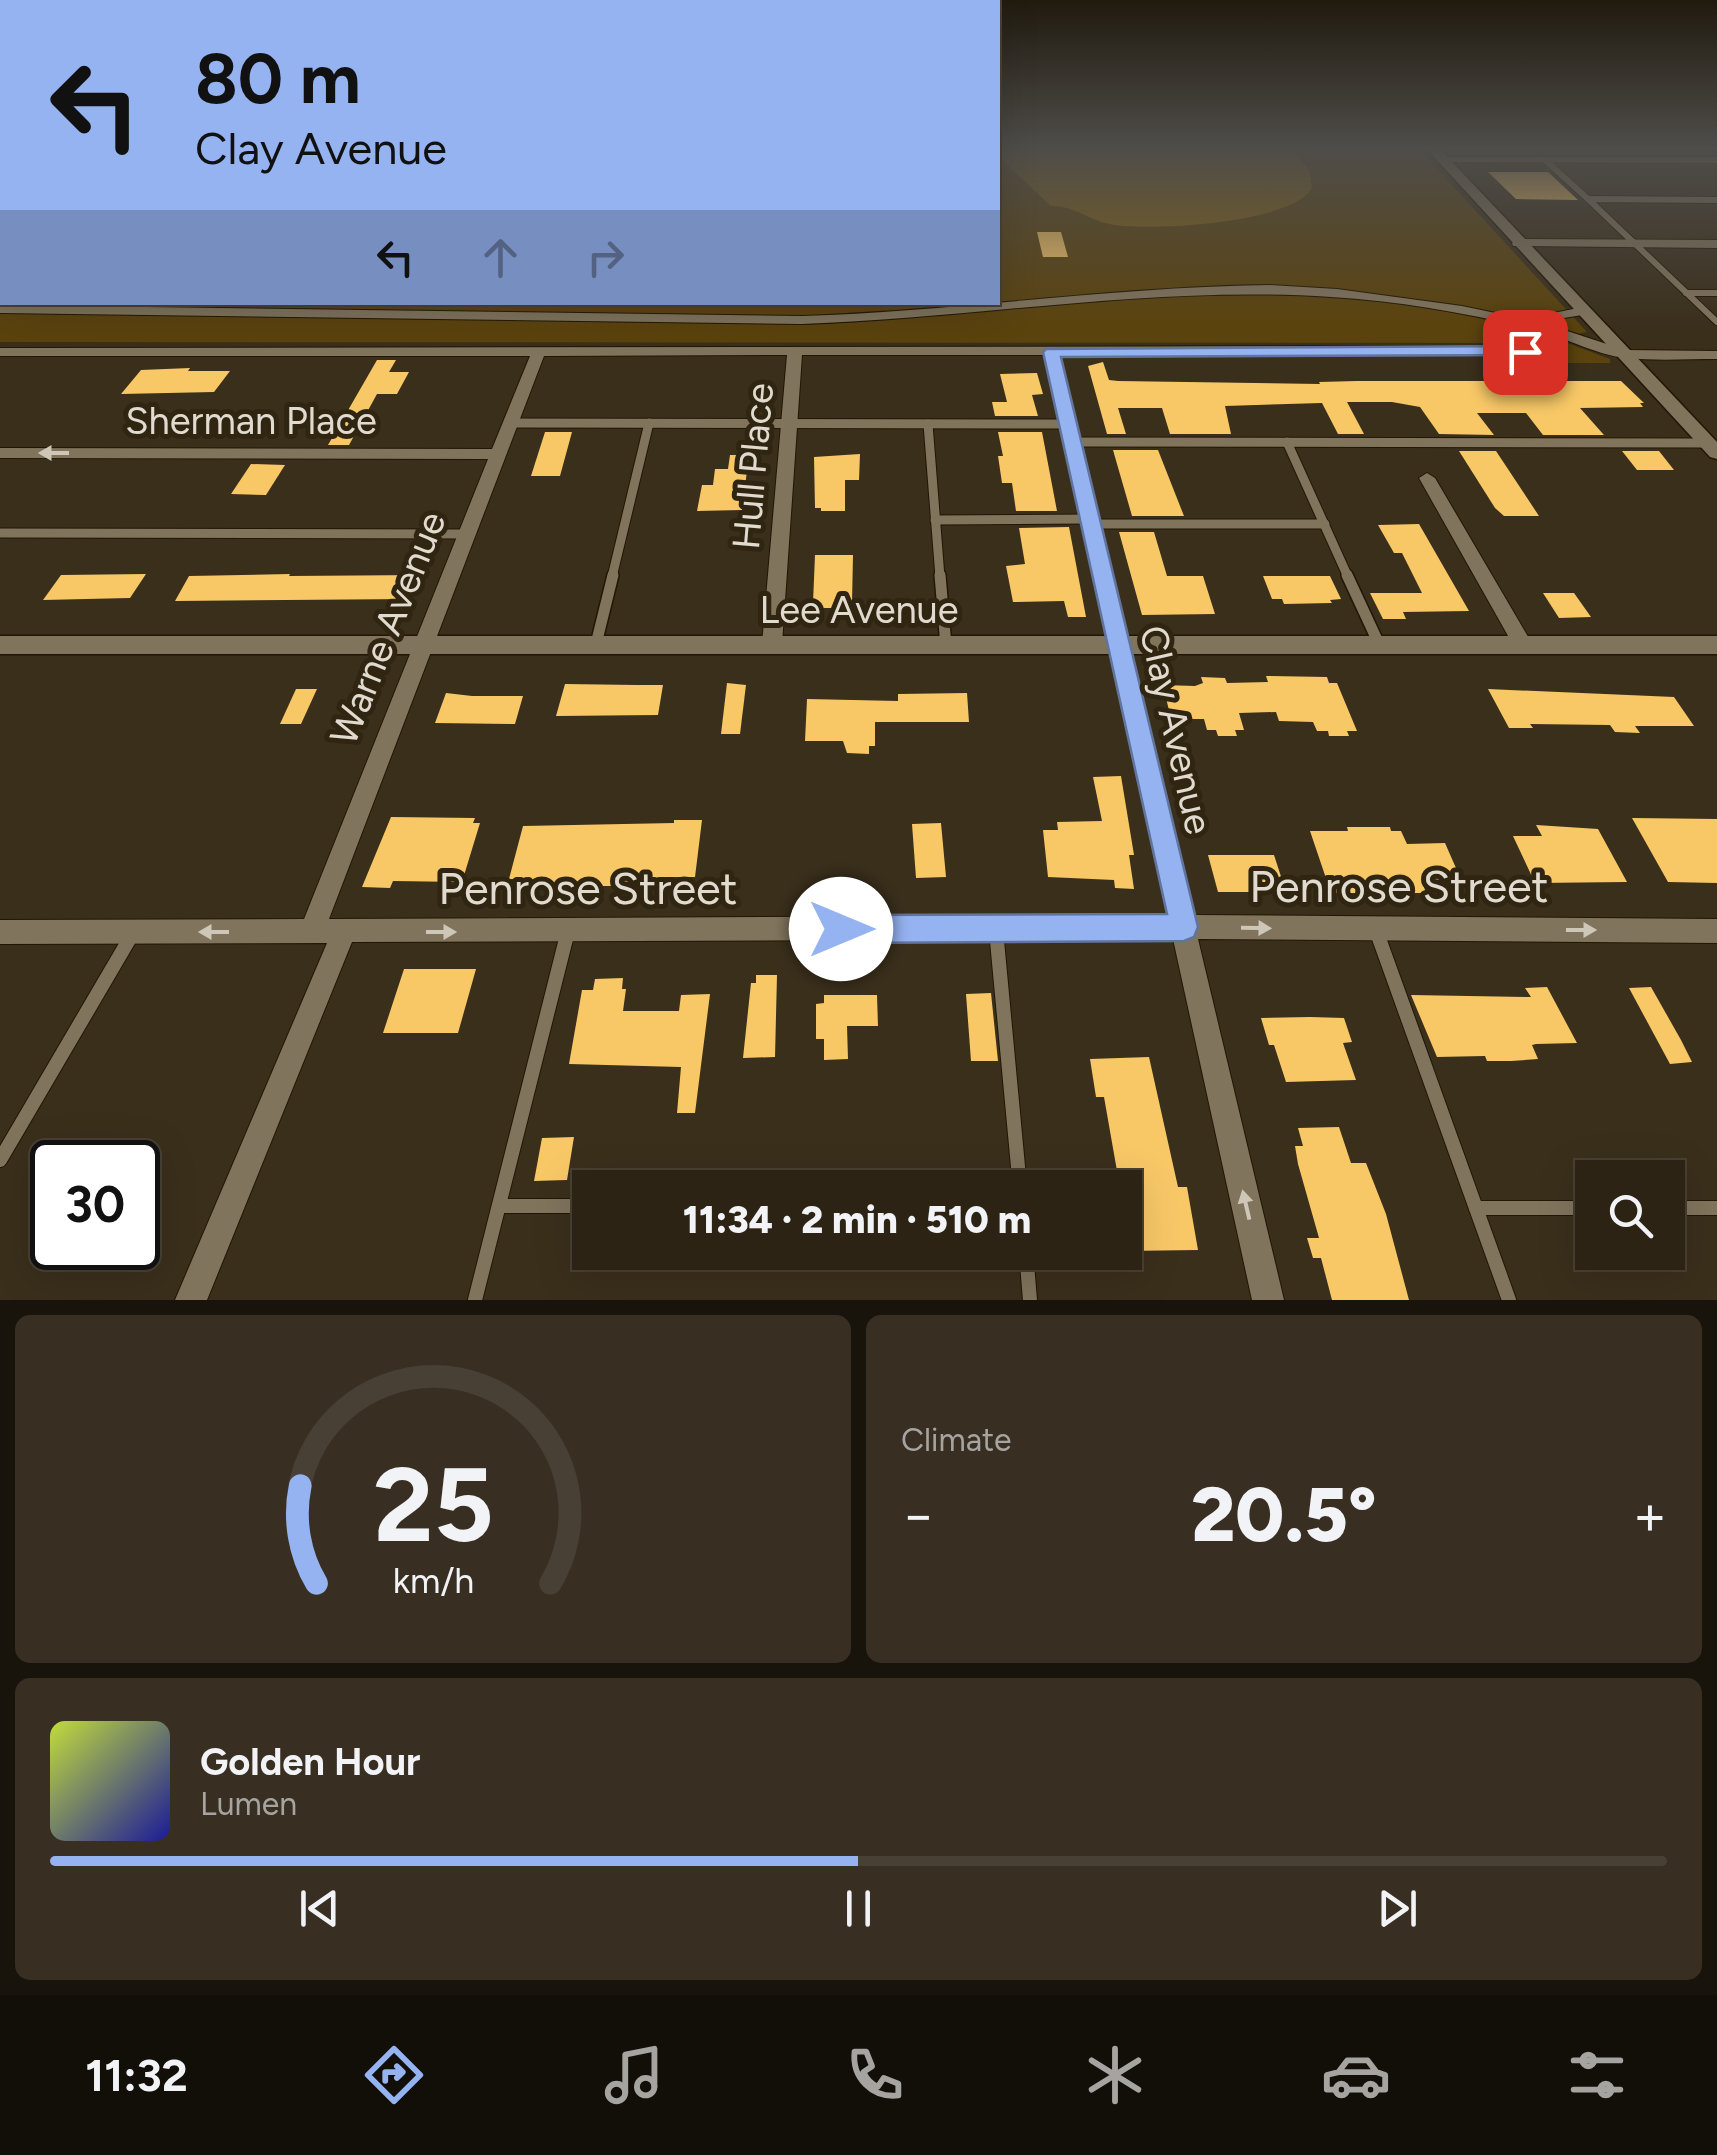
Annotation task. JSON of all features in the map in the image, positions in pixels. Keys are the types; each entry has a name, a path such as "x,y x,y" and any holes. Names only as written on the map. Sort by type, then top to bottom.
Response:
{"street":[{"path":"1486,208 1712,448"},
{"path":"1518,243 1717,244"},
{"path":"0,309 802,320 891,317 1206,290 1269,290 1404,301 1517,320 1624,354 1717,354"},
{"path":"1517,320 1583,311"},
{"path":"0,352 1538,350"},
{"name":"Clay Avenue","path":"1052,352 1268,1300"},
{"name":"Warne Avenue","path":"311,932 538,353"},
{"name":"Hull Place","path":"772,644 795,353"},
{"name":"Sherman Place","path":"0,453 501,454"},
{"path":"1427,478 1524,645"},
{"name":"Lee Avenue","path":"0,645 1717,646"},
{"name":"Penrose Street","path":"0,932 1184,927 1717,931"},
{"path":"190,1300 344,932"}],"lane":[{"path":"1596,208 1717,322"},
{"path":"1686,293 1717,293"},
{"path":"513,422 928,424 1287,442 1712,448"},
{"path":"596,644 649,423"},
{"path":"928,424 946,646"},
{"path":"1287,442 1380,645"},
{"path":"935,520 1325,524"},
{"path":"0,533 469,534"},
{"path":"996,928 1018,1170"},
{"path":"1376,929 1509,1300"},
{"path":"475,1300 568,931"},
{"path":"0,1160 134,932"},
{"path":"499,1206 572,1206"},
{"path":"1476,1208 1575,1208"},
{"path":"1685,1208 1717,1208"},
{"path":"1028,1270 1030,1300"}],"shaded area":[{"path":"1000,208 1473,208 1587,332 1554,338 1610,359 1610,363 1553,363 1560,357 1555,348 1530,339 1513,343 0,342 0,305 1000,305"},
{"path":"1067,208 1282,208 1219,222 1154,227 1109,224"}],"building":[{"path":"1037,232 1061,232 1068,257 1043,257"},
{"path":"377,360 396,360 389,372 409,372 397,394 377,394 349,445 328,445"},
{"path":"1103,362 1109,380 1118,381 1621,381 1644,403 1640,403 1643,407 1580,408 1604,435 1543,435 1526,413 1477,413 1494,435 1439,434 1420,407 1392,402 1347,402 1364,434 1338,434 1322,403 1225,406 1231,434 1170,434 1162,408 1118,408 1126,434 1107,434 1088,366"},
{"path":"190,368 188,371 230,371 214,392 121,394 141,370"},
{"path":"1037,373 1043,394 1032,395 1038,416 995,416 992,402 1007,402 1000,374"},
{"path":"545,432 572,432 560,476 531,476"},
{"path":"998,432 1042,432 1057,511 1016,511 1012,483 1002,483 998,456 1003,456"},
{"path":"1113,450 1158,450 1184,516 1132,516"},
{"path":"1459,451 1496,451 1539,516 1504,516"},
{"path":"1622,451 1659,451 1674,470 1637,470"},
{"path":"860,454 859,480 845,480 845,511 815,508 814,457"},
{"path":"730,455 749,455 742,510 697,511 702,485 713,485 715,469 728,469"},
{"path":"251,464 285,465 266,495 231,494"},
{"path":"1419,524 1469,611 1403,612 1406,619 1383,619 1370,593 1422,593 1402,553 1394,553 1378,525"},
{"path":"1069,527 1086,617 1068,617 1064,601 1013,602 1006,566 1025,564 1019,528"},
{"path":"1119,532 1154,532 1167,576 1203,576 1215,614 1142,615"},
{"path":"815,555 853,555 852,603 845,603 845,608 821,608 821,603 813,603"},
{"path":"146,574 130,598 43,600 61,575"},
{"path":"422,575 411,599 175,601 189,576"},
{"path":"1263,576 1330,576 1341,599 1330,600 1332,603 1284,604 1282,599 1272,599"},
{"path":"1543,593 1574,593 1591,617 1559,618"},
{"path":"1266,676 1327,677 1329,683 1337,683 1357,731 1347,731 1349,736 1329,736 1328,731 1317,731 1313,722 1279,721 1276,712 1239,713 1244,730 1235,730 1237,736 1218,736 1216,730 1207,730 1204,719 1171,719 1163,685 1195,686 1203,683 1201,677 1225,678 1227,683 1268,682"},
{"path":"727,683 746,685 740,734 721,734"},
{"path":"565,684 663,685 658,715 556,716"},
{"path":"296,689 317,689 301,724 280,724"},
{"path":"1488,689 1674,697 1694,726 1635,726 1640,733 1615,732 1610,725 1530,724 1533,728 1509,728"},
{"path":"446,693 523,696 515,724 435,723"},
{"path":"967,693 969,722 875,722 875,746 869,746 869,754 847,753 843,741 805,741 807,699 898,701 898,694"},
{"path":"1121,776 1134,855 1129,855 1134,889 1115,888 1114,880 1048,877 1043,830 1058,830 1057,822 1102,821 1093,777"},
{"path":"391,817 475,818 473,823 480,823 462,882 393,881 390,888 362,887"},
{"path":"1632,818 1717,819 1717,883 1668,882"},
{"path":"702,820 695,877 663,877 662,884 616,886 525,886 527,879 509,879 523,826"},
{"path":"941,823 946,877 916,878 912,824"},
{"path":"1536,825 1598,829 1627,882 1535,883 1513,836 1542,836"},
{"path":"1347,827 1390,827 1391,831 1401,831 1407,844 1445,843 1463,884 1423,884 1426,893 1331,893 1310,831 1348,831"},
{"path":"1208,855 1274,855 1286,892 1218,892"},
{"path":"404,969 476,969 458,1033 383,1033"},
{"path":"756,975 777,975 775,1057 743,1058 751,983 756,983"},
{"path":"623,978 623,1011 679,1011 681,995 710,994 695,1113 677,1113 681,1067 569,1064 582,990 593,990 595,979"},
{"path":"1547,987 1577,1043 1532,1045 1538,1059 1511,1061 1487,1061 1485,1056 1437,1057 1411,995 1531,997 1525,988"},
{"path":"1651,987 1692,1062 1670,1064 1629,988"},
{"path":"991,993 998,1061 971,1061 966,994"},
{"path":"824,995 877,995 878,1026 847,1026 848,1059 824,1060 824,1039 816,1039 816,1004 824,1003"},
{"path":"1261,1018 1344,1018 1352,1042 1343,1043 1356,1080 1286,1082"},
{"path":"1149,1057 1178,1187 1187,1187 1198,1250 1142,1251 1142,1170 1117,1170 1104,1097 1096,1097 1090,1059"},
{"path":"1339,1127 1351,1163 1366,1163 1386,1214 1409,1300 1332,1300 1321,1258 1313,1258 1307,1238 1319,1238 1298,1164 1295,1146 1303,1146 1298,1128"},
{"path":"574,1137 567,1180 534,1181 542,1138"}],"route":[{"path":"841,929 1184,927 1052,352 1525,352"}]}
